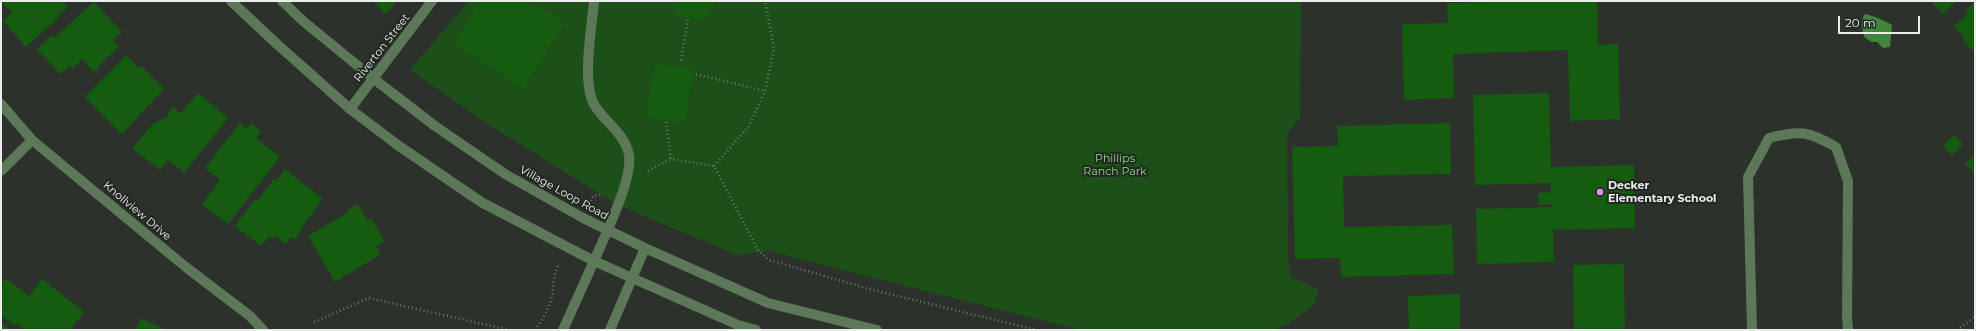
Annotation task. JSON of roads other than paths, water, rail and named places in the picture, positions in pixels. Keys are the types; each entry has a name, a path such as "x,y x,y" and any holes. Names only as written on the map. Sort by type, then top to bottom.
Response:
{"street":[{"path":"231,1 350,109 399,146 481,202 594,261 738,325 756,330"},
{"name":"Village Loop Road","path":"282,1 303,21 374,79 435,126 505,174 607,230 768,303 877,330"},
{"name":"Riverton Street","path":"350,109 432,1"},
{"path":"563,330 594,261 624,188 629,156 623,138 594,105 588,84 594,1"},
{"name":"Knollview Drive","path":"1,104 32,140 187,268 250,316 263,330"},
{"path":"1752,330 1748,177 1768,138 1792,132 1816,136 1836,147 1848,181 1848,330"},
{"path":"1,171 32,140"},
{"path":"610,330 645,248"}],"place":[{"name":"Decker Elementary School","path":"1600,192"}],"park label":[{"name":"Phillips Ranch Park","path":"1115,165"}]}
